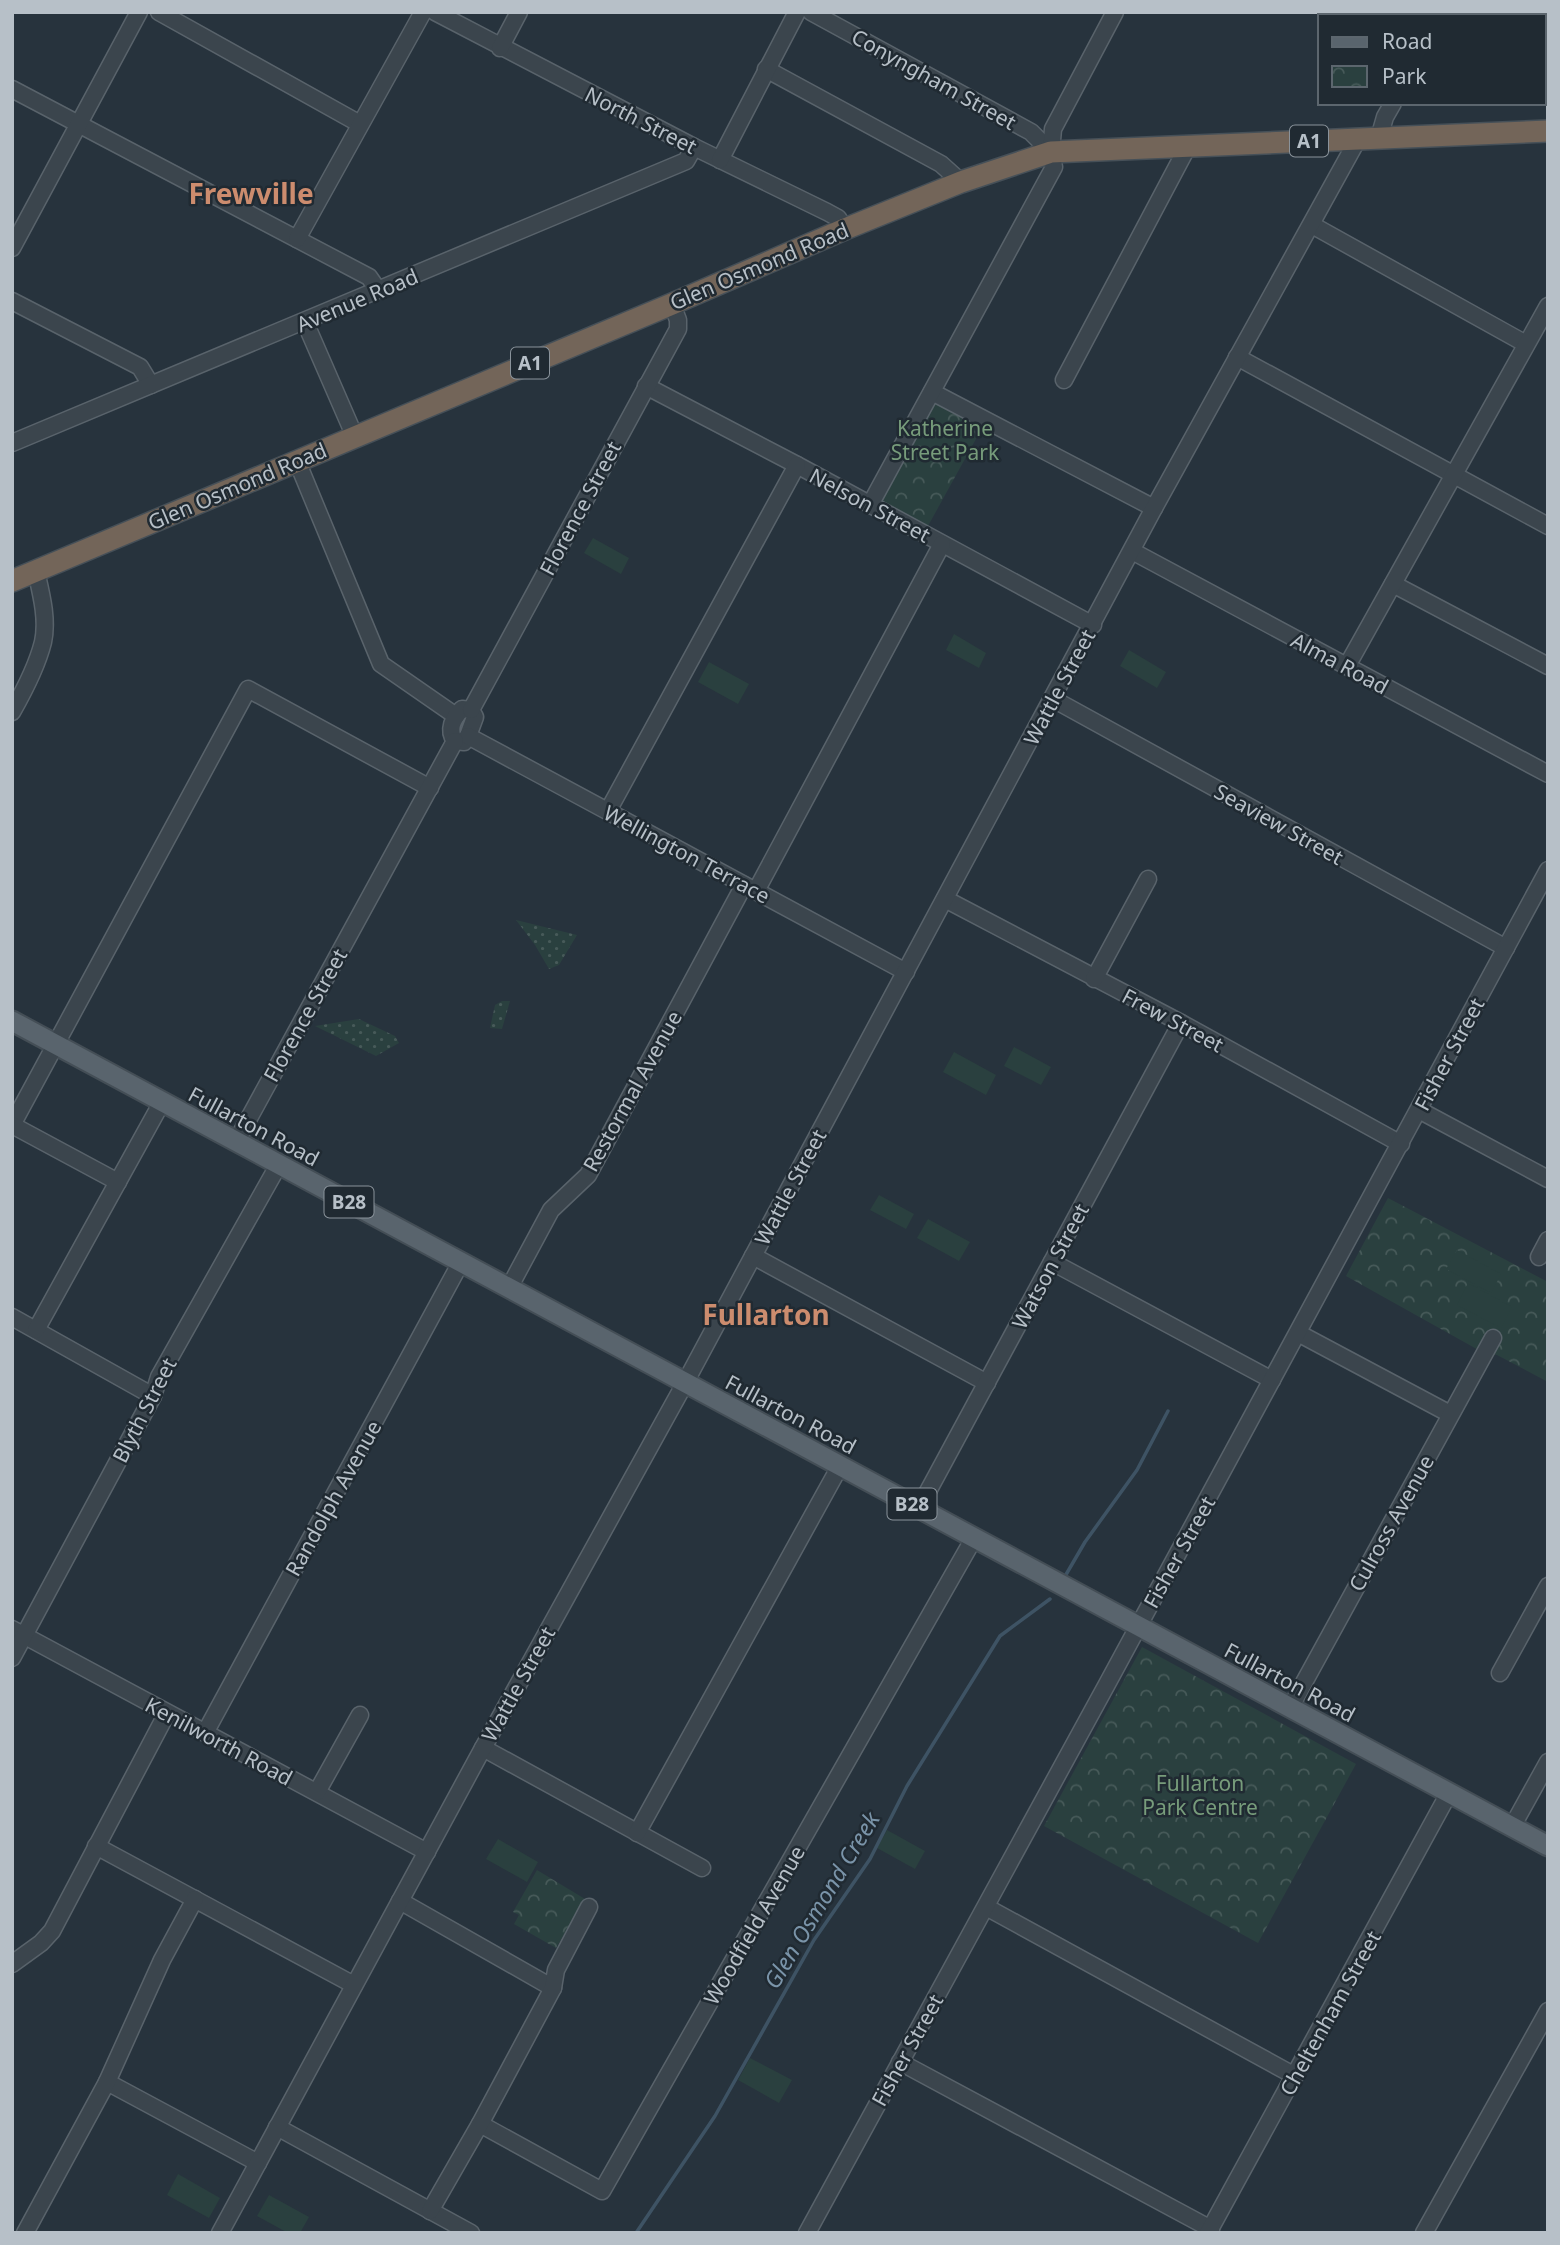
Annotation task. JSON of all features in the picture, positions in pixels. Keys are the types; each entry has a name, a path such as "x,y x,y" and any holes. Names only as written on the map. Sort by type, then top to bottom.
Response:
{"highway":[{"name":"Glen Osmond Road","path":"12,581 845,229 961,182 1051,152 1548,131"}],"main road":[{"name":"Fullarton Road","path":"12,1021 1548,1846"}],"street":[{"path":"12,248 139,12"},
{"path":"159,12 360,124"},
{"path":"297,239 423,12"},
{"name":"North Street","path":"435,12 694,148 827,212 838,218 845,229"},
{"path":"500,48 519,12"},
{"path":"720,160 797,12"},
{"name":"Conyngham Street","path":"811,12 1031,132 1051,152"},
{"path":"870,505 1054,167 1051,152 1053,129 1115,12"},
{"path":"766,69 941,164 961,182"},
{"path":"12,89 369,277 378,290"},
{"name":"Wattle Street","path":"220,2233 685,1383 1237,357 1312,225 1392,105"},
{"path":"1064,380 1188,146"},
{"name":"Avenue Road","path":"12,443 686,161 694,148"},
{"path":"1312,225 1526,344"},
{"path":"12,301 140,367 150,385"},
{"name":"Florence Street","path":"463,713 678,329 678,320 672,304"},
{"path":"1347,666 1548,306"},
{"path":"305,322 355,437"},
{"path":"1237,357 1548,526"},
{"name":"Nelson Street","path":"646,386 1093,625"},
{"path":"932,391 1154,508"},
{"path":"296,461 381,664 463,713 451,735 462,739"},
{"path":"608,811 797,465"},
{"name":"Restormal Avenue","path":"509,1288 551,1210 588,1175 942,544"},
{"name":"Alma Road","path":"1132,551 1548,775"},
{"path":"12,712 24,691 44,641 44,611 36,571"},
{"path":"1393,584 1548,666"},
{"path":"118,1182 12,1125 248,689 430,788"},
{"name":"Seaview Street","path":"1053,699 1506,948"},
{"name":"Florence Street","path":"236,1142 430,788 462,739"},
{"name":"Wellington Terrace","path":"462,739 608,811 906,972"},
{"name":"Fisher Street","path":"813,2231 900,2062 1548,870"},
{"path":"1094,979 1148,879"},
{"name":"Frew Street","path":"945,899 1181,1023 1401,1144"},
{"name":"Watson Street","path":"919,1508 1181,1023"},
{"path":"36,1330 162,1102"},
{"path":"1419,1110 1548,1179"},
{"name":"Blyth Street","path":"12,1658 18,1633 153,1396 159,1377 279,1164"},
{"path":"1539,1257 1548,1240"},
{"path":"753,1256 987,1383"},
{"name":"Randolph Avenue","path":"205,1733 461,1262"},
{"path":"1052,1262 1272,1380"},
{"path":"12,1317 153,1396"},
{"path":"1298,1333 1450,1414"},
{"name":"Culross Avenue","path":"1290,1708 1493,1338"},
{"path":"637,1833 840,1466"},
{"name":"Woodfield Avenue","path":"480,2124 602,2191 974,1538"},
{"path":"1500,1673 1548,1586"},
{"name":"Kenilworth Road","path":"18,1633 427,1852"},
{"path":"12,1964 41,1943 52,1931 167,1713"},
{"path":"317,1793 360,1716"},
{"path":"483,1748 702,1868"},
{"path":"1512,1827 1548,1762"},
{"name":"Cheltenham Street","path":"1210,2231 1449,1793"},
{"path":"96,1846 354,1985"},
{"path":"25,2233 107,2082 162,1960 195,1899"},
{"path":"400,1901 553,1988"},
{"path":"430,2211 553,1988 556,1970 589,1907"},
{"path":"986,1907 1296,2076"},
{"path":"1424,2233 1548,2011"},
{"path":"900,2062 1210,2231"},
{"path":"107,2082 258,2163"},
{"path":"277,2127 471,2233"}],"green space":[{"name":"Katherine Street Park","path":"934,403 982,428 928,526 881,501"},
{"path":"593,538 629,558 621,574 584,553"},
{"path":"954,634 986,653 979,668 946,650"},
{"path":"1129,650 1166,672 1157,688 1120,666"},
{"path":"709,662 749,684 738,704 698,682"},
{"path":"516,920 577,935 559,965 549,969"},
{"path":"510,1001 502,1029 490,1028 495,1005"},
{"path":"359,1019 395,1036 399,1043 376,1056 315,1026"},
{"path":"1014,1047 1051,1067 1041,1085 1004,1066"},
{"path":"954,1052 996,1075 986,1095 943,1072"},
{"path":"879,1195 914,1214 906,1229 870,1210"},
{"path":"1388,1198 1548,1282 1548,1382 1497,1355 1482,1352 1346,1276"},
{"path":"928,1219 970,1242 959,1261 917,1238"},
{"path":"1457,1250 1501,1274 1491,1293 1446,1269"},
{"path":"1468,1283 1512,1307 1501,1328 1457,1305"},
{"name":"Fullarton Park Centre","path":"1142,1647 1356,1764 1258,1943 1044,1826"},
{"path":"887,1830 925,1851 915,1869 877,1848"},
{"path":"498,1839 538,1862 527,1882 486,1859"},
{"path":"537,1870 585,1899 556,1948 514,1924 519,1915 513,1912"},
{"path":"750,2058 792,2080 779,2103 738,2080"},
{"path":"178,2174 220,2198 209,2218 167,2195"},
{"path":"269,2195 309,2217 300,2233 288,2233 257,2216"}],"waterway":[{"name":"Glen Osmond Creek","path":"1064,1578 1085,1542 1137,1470 1168,1411"},
{"name":"Glen Osmond Creek","path":"636,2233 715,2116 814,1940 870,1859 907,1786 1000,1636 1050,1599"}],"district":[{"name":"Frewville","path":"251,193"},
{"name":"Fullarton","path":"766,1314"}]}
